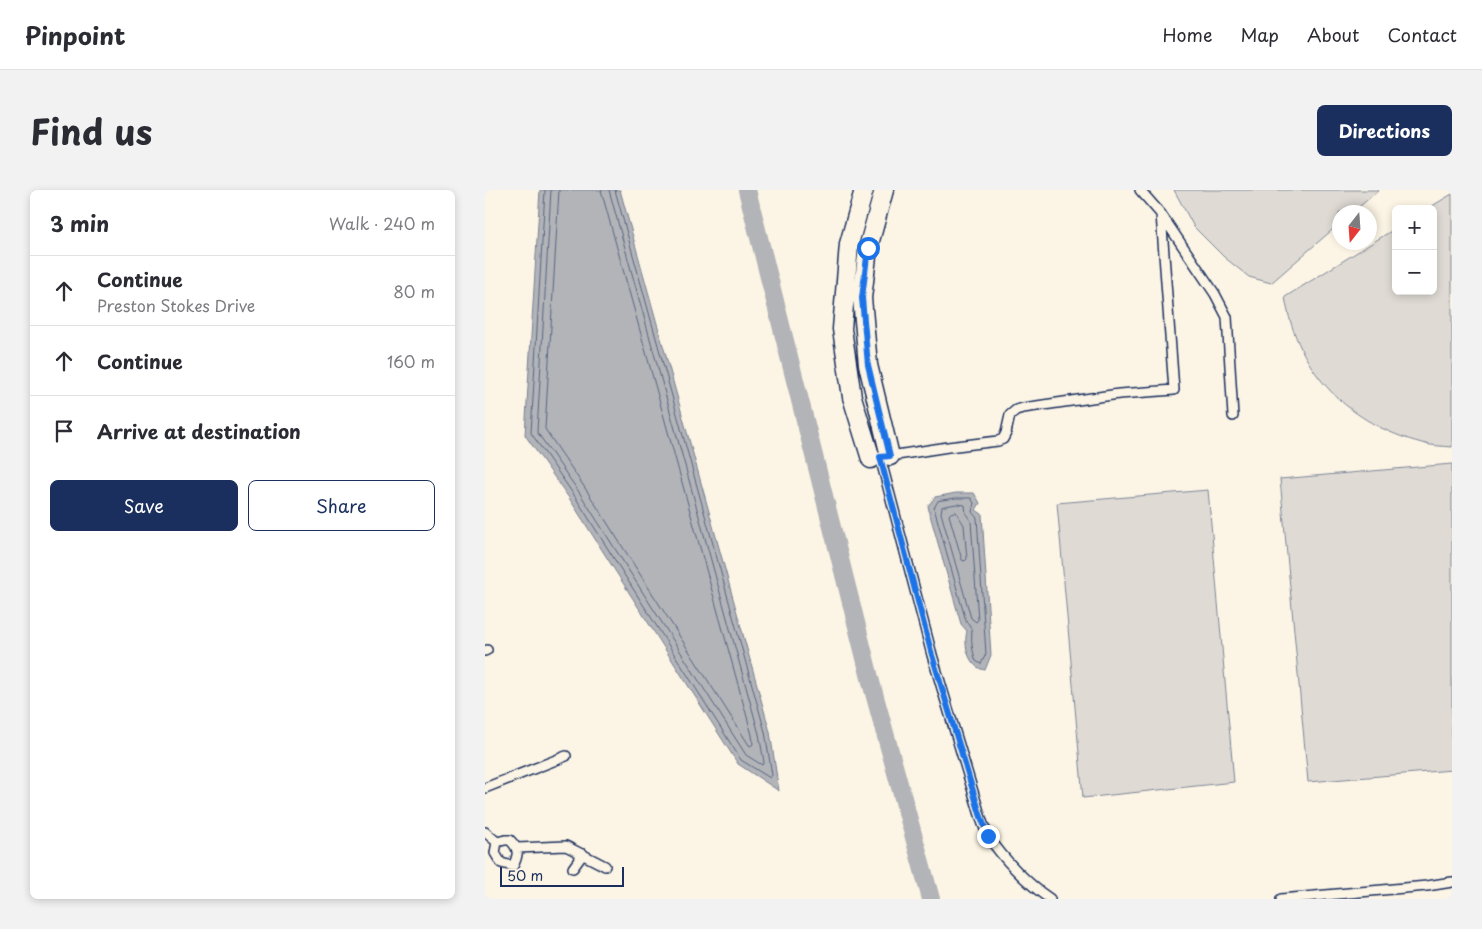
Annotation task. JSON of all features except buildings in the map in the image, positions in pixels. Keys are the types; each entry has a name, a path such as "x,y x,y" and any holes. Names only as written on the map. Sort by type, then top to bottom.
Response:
{"street":[{"path":"863,190 849,244 842,329 852,397 880,457"},
{"path":"880,457 868,365 862,298 868,248 884,190"}],"lane":[{"path":"1141,190 1161,214 1215,294 1227,317 1233,416"},
{"path":"1050,899 1015,868 988,836 932,655 880,457 998,441 1003,439 1006,433 1010,415 1023,408 1119,394 1174,390 1161,214"},
{"path":"485,788 565,756"},
{"path":"485,832 497,842 510,840 517,848 518,856 513,866 501,863 495,853 497,842"},
{"path":"517,848 566,846 605,866"},
{"path":"573,868 583,854"},
{"path":"1281,899 1427,886 1452,882"}],"shaded area":[{"path":"1174,190 1379,190 1361,205 1332,205 1332,230 1271,283 1249,277 1224,257 1194,227"},
{"path":"1452,194 1452,447 1425,444 1371,423 1331,391 1314,371 1301,349 1291,324 1285,297 1361,250 1377,250 1377,240 1392,230 1392,295 1437,295 1437,205 1434,205"},
{"path":"1452,464 1452,770 1308,782 1280,479"},
{"path":"1208,490 1234,782 1083,798 1057,503"}],"water":[{"path":"540,190 620,190 770,732 779,791 738,764 569,498 525,435"},
{"path":"956,493 974,493 980,503 976,510 982,514 991,655 985,670 975,665 968,655 967,631 961,624 928,506 935,497"}],"waterway":[{"path":"747,190 872,686 931,899"}],"route":[{"path":"868,248 862,298 868,365 890,456 880,457 932,655 988,836"}]}
